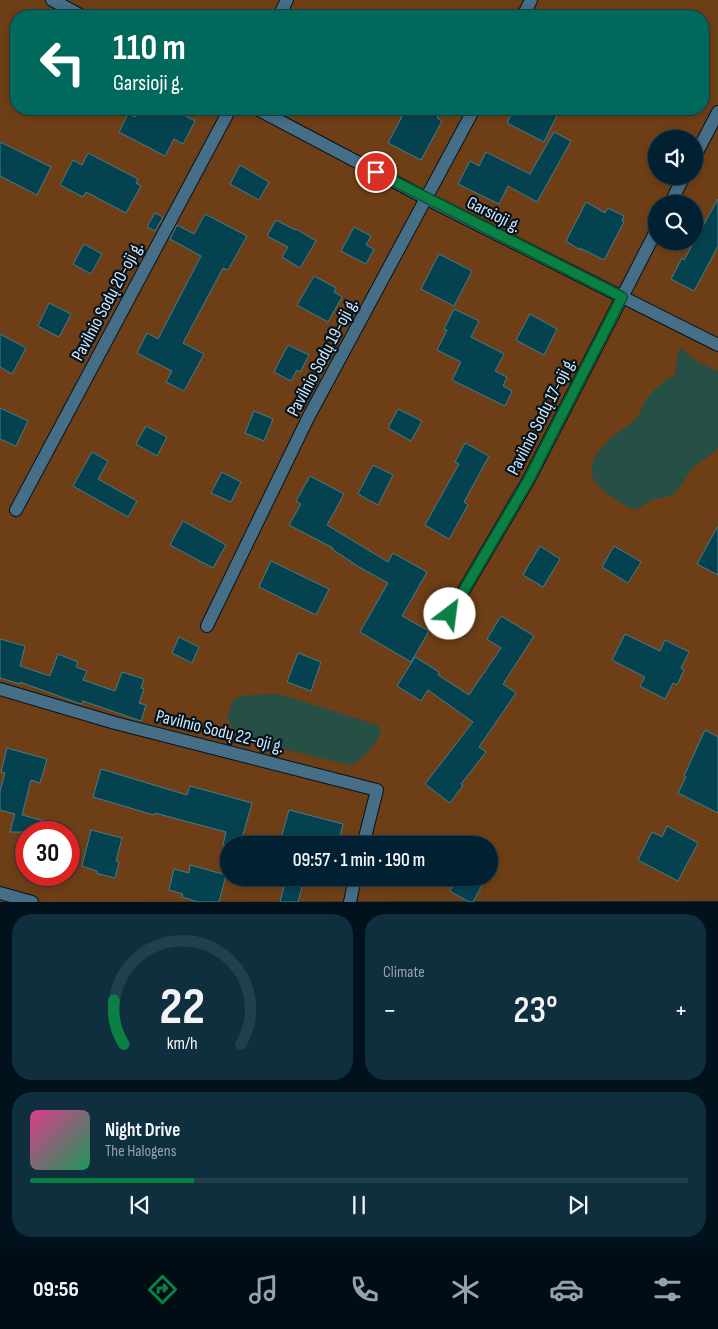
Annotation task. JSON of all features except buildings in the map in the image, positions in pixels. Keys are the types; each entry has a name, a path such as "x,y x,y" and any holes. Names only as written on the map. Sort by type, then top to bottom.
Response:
{"street":[{"path":"52,0 71,10"},
{"path":"703,141 718,112"},
{"name":"Pavilnio Sodų 20-oji g.","path":"16,510 227,115"},
{"name":"Garsioji g.","path":"269,115 427,199 718,345"},
{"name":"Pavilnio Sodų 19-oji g.","path":"207,626 308,418 471,115"},
{"name":"Pavilnio Sodų 17-oji g.","path":"450,614 528,481 648,247"},
{"name":"Pavilnio Sodų 22-oji g.","path":"0,689 115,723 377,790 365,836"},
{"path":"350,902 353,886"},
{"path":"0,893 32,902"}],"shaded area":[{"path":"0,0 718,0 718,901 0,902"},
{"path":"682,348 696,361 718,371 718,447 692,468 678,490 671,496 652,500 636,510 612,497 596,483 592,469 593,462 602,447 610,439 635,420 644,402 652,392 675,375 678,352"},
{"path":"283,695 377,725 381,730 380,735 364,756 349,765 243,739 235,734 227,717 233,700 241,696"}],"route":[{"path":"376,172 622,297 528,481 450,614"}]}
